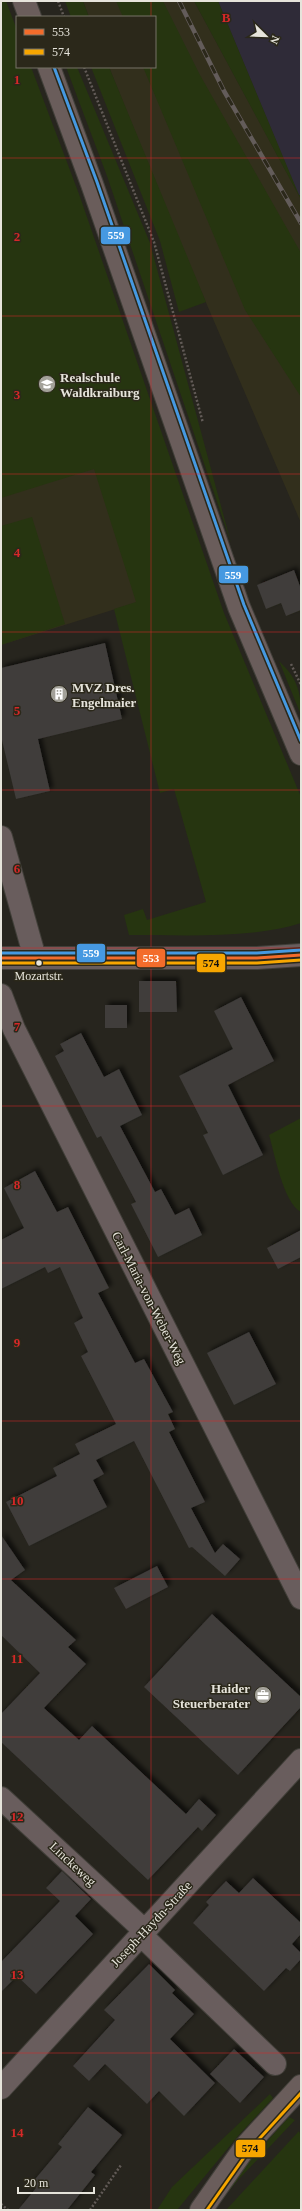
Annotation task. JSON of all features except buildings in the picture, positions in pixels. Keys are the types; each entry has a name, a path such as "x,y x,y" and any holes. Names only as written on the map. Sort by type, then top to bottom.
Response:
{"main road":[{"path":"24,1 30,16"},
{"path":"49,68 92,184 239,606 301,754"},
{"path":"201,2210 246,2146 301,2086"}],"street":[{"path":"1,837 35,958"},
{"path":"1,958 257,958 301,955"},
{"name":"Carl-Maria-von-Weber-Weg","path":"1,994 14,1029 301,1598"},
{"name":"Joseph-Haydn-Straße","path":"1,2088 301,1760"},
{"name":"Linckeweg","path":"1,1798 143,1933 274,2064"}],"path":[{"path":"58,1 64,16"},
{"path":"84,68 154,242 204,428"},
{"path":"289,662 301,685"},
{"path":"90,2210 121,2165"},
{"path":"1,2204 8,2210"}],"shaded area":[{"path":"83,1 194,1 301,199 301,523 173,226 109,68 156,68 156,16 89,16"},
{"path":"218,1 301,1 301,195 299,196"},
{"name":"Realschule Waldkraiburg","path":"1,171 160,595 1,645"}],"green space":[{"path":"1,1 6,1 16,27 16,68 31,68 79,194 224,613 301,797 301,923 261,932 239,934 129,935 124,915 143,909 147,920 206,902 174,789 160,793 114,609 136,602 94,469 1,498"},
{"path":"65,1 83,1 89,16 71,16"},
{"path":"116,1 163,1 200,75 301,253 301,397 245,310 143,68 156,68 156,16 123,16"},
{"path":"194,1 218,1 299,195 301,195 301,199 299,196"},
{"path":"66,68 77,68 150,243 231,543 107,176"},
{"path":"91,68 109,68 206,302 179,312 160,241"},
{"path":"32,517 65,624 1,645 1,526"},
{"path":"279,661 290,673 297,685 301,715"},
{"path":"301,1118 301,1212 289,1199 280,1177 269,1135"},
{"path":"270,2094 273,2098 238,2136 177,2210 157,2210 172,2187"},
{"path":"289,2117 295,2120 239,2179 213,2210 214,2200"},
{"path":"299,2131 301,2137 301,2210 226,2210"}],"railway":[{"path":"179,1 224,91 301,223"}],"transit line":[{"name":"559","path":"54,68 97,182 244,605 301,741"},
{"name":"559","path":"1,953 257,953 301,950"},
{"name":"553","path":"1,958 257,958 301,955"},
{"name":"574","path":"1,963 257,963 301,960"},
{"name":"574","path":"207,2210 250,2149 301,2093"}],"place":[{"name":"Realschule Waldkraiburg","path":"47,384"},
{"name":"MVZ Dres. Engelmaier","path":"59,694"},
{"name":"Mozartstr.","path":"39,963"},
{"name":"Haider Steuerberater","path":"263,1695"}]}
